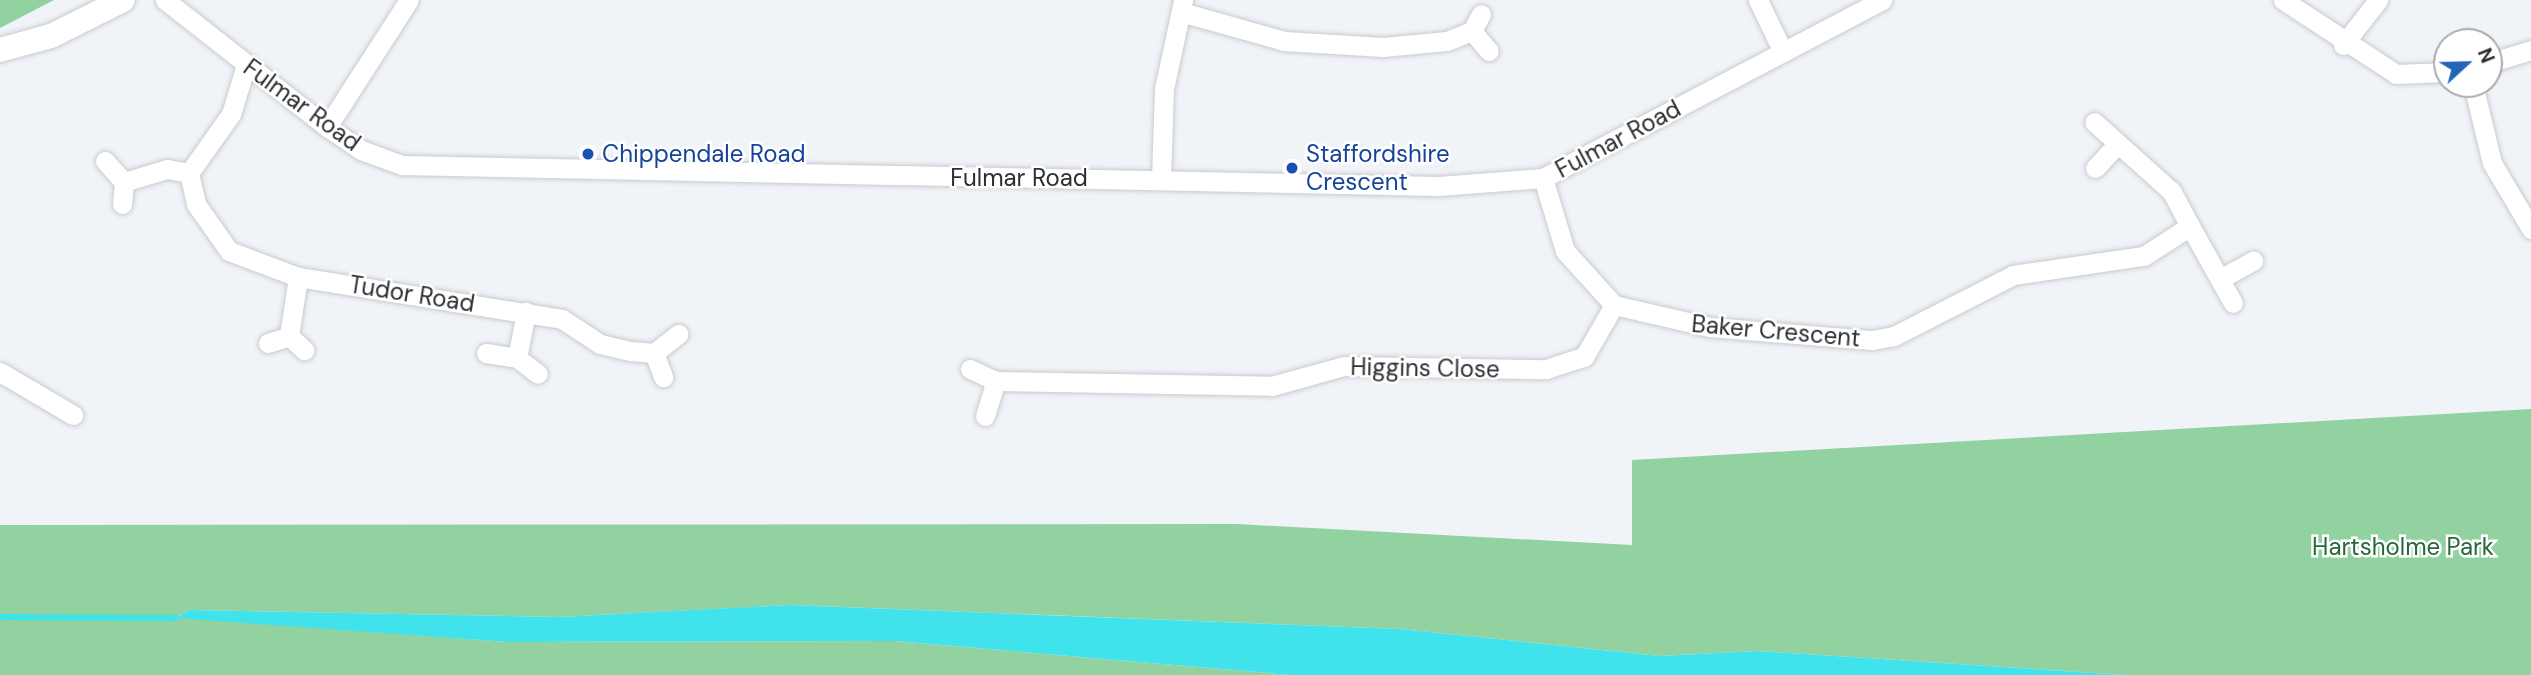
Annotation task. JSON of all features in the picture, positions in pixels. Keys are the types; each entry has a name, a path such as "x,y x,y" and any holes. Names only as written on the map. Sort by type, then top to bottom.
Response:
{"street":[{"path":"0,50 51,36 123,0"},
{"name":"Fulmar Road","path":"165,0 327,127 361,150 402,165 464,169 1161,179 1439,186 1543,178 1882,0"},
{"path":"327,127 409,0"},
{"path":"1758,0 1783,52"},
{"path":"2283,0 2343,44 2396,74 2433,73"},
{"path":"2343,44 2378,0"},
{"path":"1161,179 1164,89 1182,6 1284,41 1332,46 1422,45 1476,23 1489,51"},
{"path":"2503,59 2531,50"},
{"path":"124,182 167,169 189,173 231,114 246,65"},
{"path":"2476,98 2492,163 2531,229"},
{"path":"2094,122 2171,191 2232,303"},
{"path":"2095,168 2117,144"},
{"path":"105,161 124,182 122,204"},
{"name":"Tudor Road","path":"189,173 196,204 229,251 298,277 562,319 600,344 654,354"},
{"path":"1543,178 1566,251 1614,305"},
{"name":"Baker Crescent","path":"1614,305 1709,327 1871,340 1894,336 2013,275 2144,256 2190,226"},
{"path":"2220,279 2253,261"},
{"path":"289,336 298,277"},
{"name":"Higgins Close","path":"970,369 996,381 1272,386 1344,366 1546,369 1584,357 1614,305"},
{"path":"517,358 526,312"},
{"path":"663,377 654,354 678,334"},
{"path":"268,343 289,336"},
{"path":"289,336 304,350"},
{"path":"486,354 517,358 538,374"},
{"path":"0,372 73,415"},
{"path":"985,416 996,381"}],"green space":[{"path":"0,0 54,0 0,28"},
{"name":"Hartsholme Park","path":"2531,409 2531,675 2125,675 1758,651 1660,656 1400,629 791,605 559,617 189,610 177,617 508,642 895,641 1291,675 0,675 0,525 1236,524 1632,545 1632,460"}],"water":[{"path":"790,605 1400,629 1660,656 1758,651 2125,675 1291,675 895,641 508,642 176,618 189,610 559,617"}],"waterway":[{"path":"0,617 176,618"}],"place":[{"name":"Chippendale Road","path":"588,154"},
{"name":"Staffordshire Crescent","path":"1292,168"}]}
